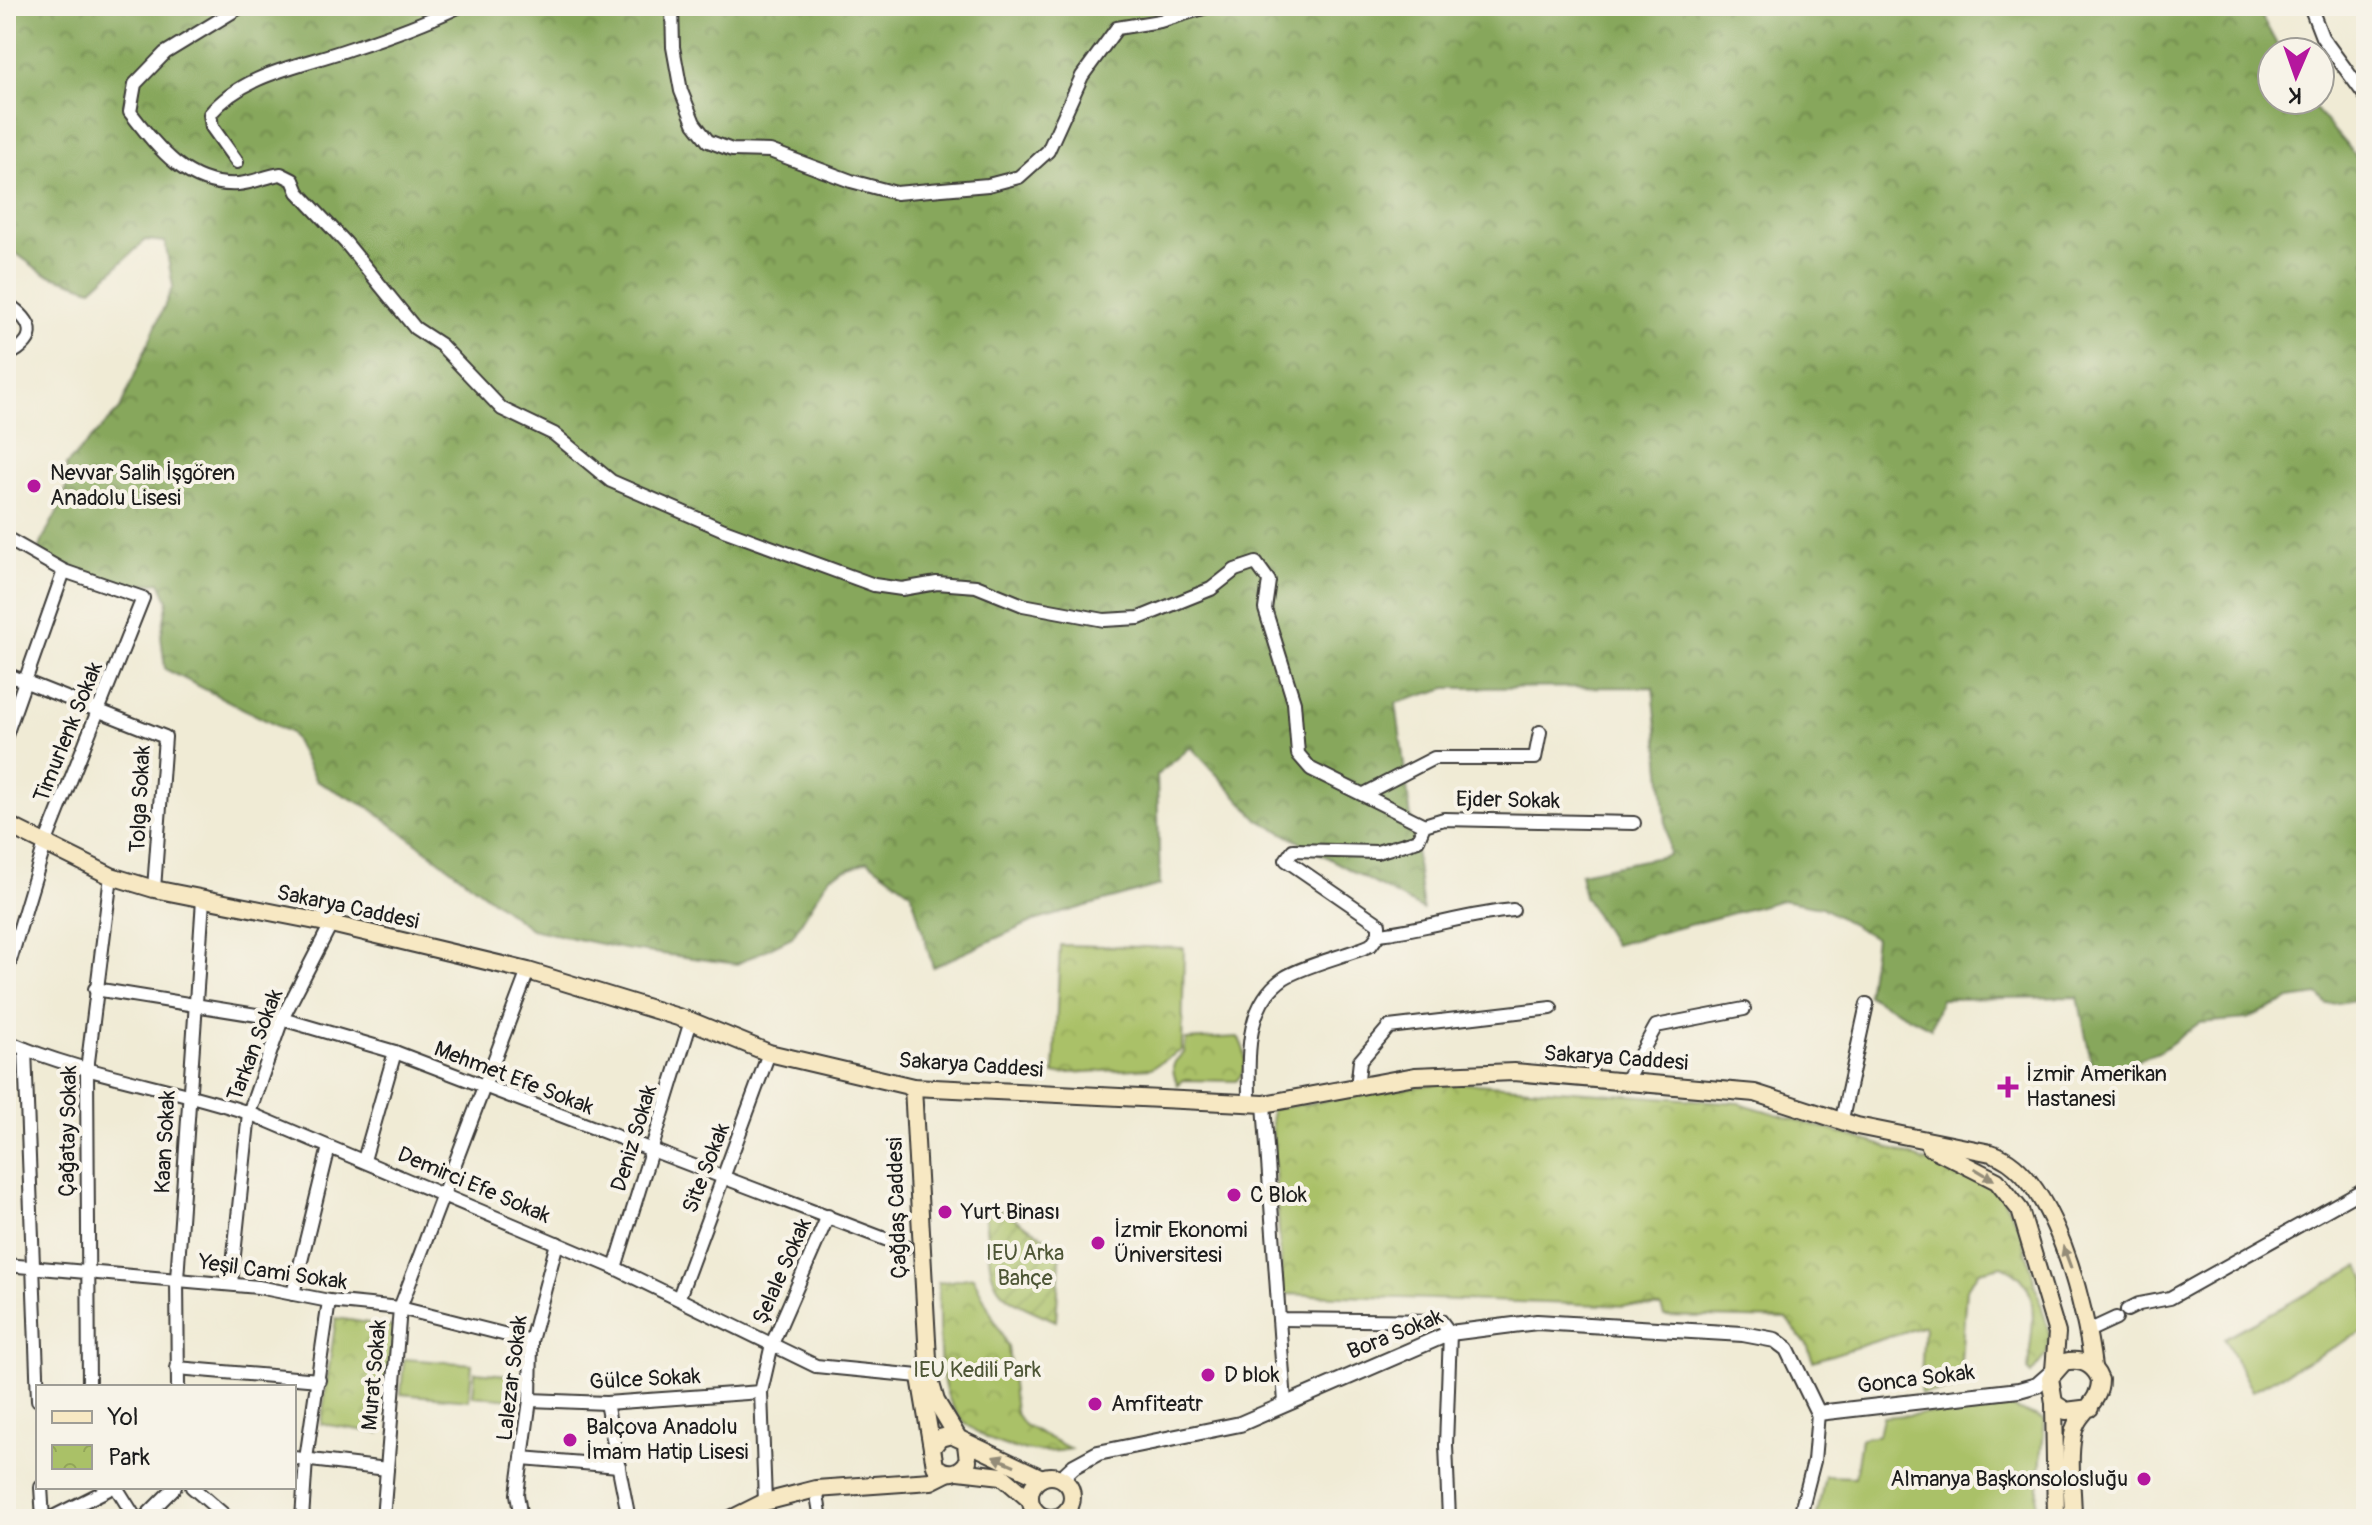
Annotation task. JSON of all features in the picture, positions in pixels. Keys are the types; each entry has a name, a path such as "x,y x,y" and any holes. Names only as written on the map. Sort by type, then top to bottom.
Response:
{"main road":[{"name":"Sakarya Caddesi","path":"6,824 111,876 154,889 331,924 528,971 691,1021 769,1053 913,1087 1257,1104 1415,1076 1514,1072 1755,1093 1857,1126 1991,1153 2013,1162 2021,1169 2067,1255 2088,1331 2093,1367"},
{"name":"Çağdaş Caddesi","path":"913,1087 924,1376 932,1454"},
{"name":"Sakarya Caddesi","path":"1914,1139 1980,1170 2010,1194 2028,1230 2053,1314 2058,1346 2054,1370"},
{"path":"2056,1519 2054,1403 2049,1386 2054,1370 2072,1360 2093,1367 2100,1380 2100,1391 2090,1408 2077,1419 2072,1436 2073,1519"},
{"name":"Çağdaş Caddesi","path":"924,1376 936,1401 962,1440"},
{"path":"2054,1403 2066,1411 2090,1408"},
{"path":"907,1480 945,1436 962,1440 1042,1478 1061,1478 1072,1494 1065,1516 1054,1518 1033,1510 1002,1476 953,1472 932,1454"},
{"path":"731,1519 765,1502 816,1489 907,1480 931,1481 953,1472 968,1461 962,1440"},
{"path":"1033,1510 1032,1487 1042,1478"}],"street":[{"path":"242,6 165,53 135,84 130,112 151,140 186,173 217,184 240,184 281,174 293,180 298,192 346,243 415,328 441,345 502,409 554,434 611,481 724,530 874,585 902,589 937,583 976,586 1023,605 1067,614 1104,620 1139,618 1211,589 1235,570 1256,563 1269,581 1265,609 1294,702 1298,754 1311,769 1366,793 1424,825"},
{"path":"237,162 212,127 210,114 223,99 282,68 348,50 460,6"},
{"path":"672,6 673,47 681,91 694,123 708,141 732,150 770,151 851,181 896,193 988,185 1019,177 1048,151 1082,76 1117,28 1160,21 1210,6"},
{"path":"2310,6 2322,37 2366,97"},
{"path":"6,303 27,317 30,324 27,340 6,356"},
{"path":"6,538 64,571 6,735"},
{"name":"Timurlenk Sokak","path":"6,974 45,844 143,598 64,571"},
{"name":"Tolga Sokak","path":"6,674 165,737 154,889"},
{"path":"1366,793 1434,758 1535,758 1540,732"},
{"name":"Ejder Sokak","path":"1379,934 1379,924 1286,860 1293,850 1377,852 1418,840 1424,825 1444,819 1513,818 1634,823"},
{"name":"Çağatay Sokak","path":"89,1385 87,1070 111,876"},
{"name":"Kaan Sokak","path":"178,1385 177,1279 187,1093 203,900"},
{"path":"1285,1403 1279,1319 1249,1045 1258,1008 1284,978 1371,945 1379,934 1421,929 1475,914 1513,910"},
{"name":"Tarkan Sokak","path":"231,1283 249,1113 282,1019 331,924"},
{"name":"Murat Sokak","path":"383,1519 400,1308 528,971"},
{"name":"Mehmet Efe Sokak","path":"95,989 282,1019 395,1052 650,1152 724,1176 906,1247"},
{"path":"1842,1119 1867,1004"},
{"path":"1357,1087 1360,1061 1389,1027 1551,1008"},
{"path":"1625,1082 1656,1026 1744,1009"},
{"name":"Deniz Sokak","path":"615,1268 691,1021"},
{"name":"Demirci Efe Sokak","path":"6,1041 87,1070 187,1093 249,1113 615,1268 816,1366 924,1376"},
{"path":"25,1049 37,1385"},
{"path":"364,1160 395,1052"},
{"name":"Site Sokak","path":"679,1297 769,1053"},
{"path":"293,1294 329,1147"},
{"path":"2127,1310 2139,1304 2170,1298 2366,1188"},
{"name":"Şelale Sokak","path":"765,1502 761,1392 772,1344 828,1216"},
{"name":"Lalezar Sokak","path":"521,1519 517,1494 530,1400 531,1341 557,1243"},
{"name":"Yeşil Cami Sokak","path":"6,1265 231,1283 329,1301 400,1308 531,1341"},
{"path":"302,1519 300,1459 319,1380 329,1301"},
{"path":"2088,1331 2116,1318"},
{"path":"1279,1319 1441,1321 1450,1333 1446,1445 1449,1519"},
{"name":"Bora Sokak","path":"1061,1478 1074,1466 1098,1453 1240,1424 1450,1333 1537,1322 1763,1337 1787,1349 1818,1413"},
{"path":"177,1368 319,1380"},
{"path":"2019,1390 2037,1385 2054,1370"},
{"path":"2019,1390 2054,1403"},
{"name":"Gonca Sokak","path":"1818,1413 2019,1390"},
{"name":"Gülce Sokak","path":"530,1400 606,1403 761,1392"},
{"path":"606,1403 629,1519"},
{"path":"1799,1519 1814,1461 1818,1413"},
{"path":"522,1458 619,1466"},
{"path":"300,1459 387,1469"},
{"path":"41,1489 43,1519"},
{"path":"49,1519 110,1489"},
{"path":"115,1489 136,1519"},
{"path":"143,1519 173,1489"},
{"path":"194,1489 229,1519"},
{"path":"816,1489 821,1519"}],"green space":[{"path":"6,6 2256,6 2272,36 2256,36 2256,116 2322,116 2366,168 2366,998 2327,1005 2318,995 2290,999 2247,1019 2199,1023 2161,1051 2094,1077 2078,997 1941,999 1931,1028 1867,995 1875,938 1821,907 1782,900 1614,945 1584,896 1580,873 1669,855 1653,687 1447,688 1396,703 1423,910 1259,820 1191,747 1157,775 1160,885 1034,921 933,967 911,892 868,861 830,876 792,937 737,964 624,949 531,929 370,808 316,781 291,733 165,669 161,636 168,600 160,582 123,587 37,557 66,491 66,465 120,409 173,286 165,242 146,240 92,289 43,273 6,246"},
{"path":"1060,945 1184,948 1182,1050 1151,1068 1054,1074"},
{"path":"1238,1037 1245,1060 1243,1071 1236,1081 1182,1080 1178,1085 1173,1067 1184,1053 1186,1040"},
{"path":"1447,1082 1739,1103 1878,1144 1980,1181 2001,1195 2020,1229 2050,1336 2047,1353 2031,1374 2028,1371 2033,1325 2031,1296 2016,1274 2002,1266 1979,1271 1966,1289 1959,1389 1920,1394 1924,1326 1813,1361 1807,1345 1786,1319 1664,1316 1661,1307 1283,1294 1271,1109"},
{"name":"IEU Arka Bahçe","path":"996,1207 1061,1247 1056,1321 1016,1302 997,1285 989,1260 985,1216"},
{"path":"2359,1266 2366,1279 2366,1330 2252,1391 2224,1338"},
{"name":"IEU Kedili Park","path":"973,1277 1008,1347 1015,1412 1024,1425 1071,1449 1033,1451 995,1442 978,1433 952,1406 941,1362 938,1283"},
{"path":"336,1318 395,1327 380,1433 321,1424"},
{"path":"404,1359 472,1364 469,1400 401,1394"},
{"path":"475,1372 518,1376 516,1399 473,1396"},
{"path":"2012,1407 2045,1420 2035,1519 1816,1519 1825,1476 1855,1477 1861,1438 1879,1435 1883,1417"}],"place":[{"name":"Nevvar Salih İşgören Anadolu Lisesi","path":"34,486"},
{"name":"İzmir Amerikan Hastanesi","path":"2008,1087"},
{"name":"C Blok","path":"1234,1195"},
{"name":"Yurt Binası","path":"945,1212"},
{"name":"İzmir Ekonomi Üniversitesi","path":"1098,1243"},
{"name":"D blok","path":"1208,1375"},
{"name":"Amfiteatr","path":"1095,1404"},
{"name":"Balçova Anadolu İmam Hatip Lisesi","path":"570,1440"},
{"name":"Almanya Başkonsolosluğu","path":"2144,1479"}]}
